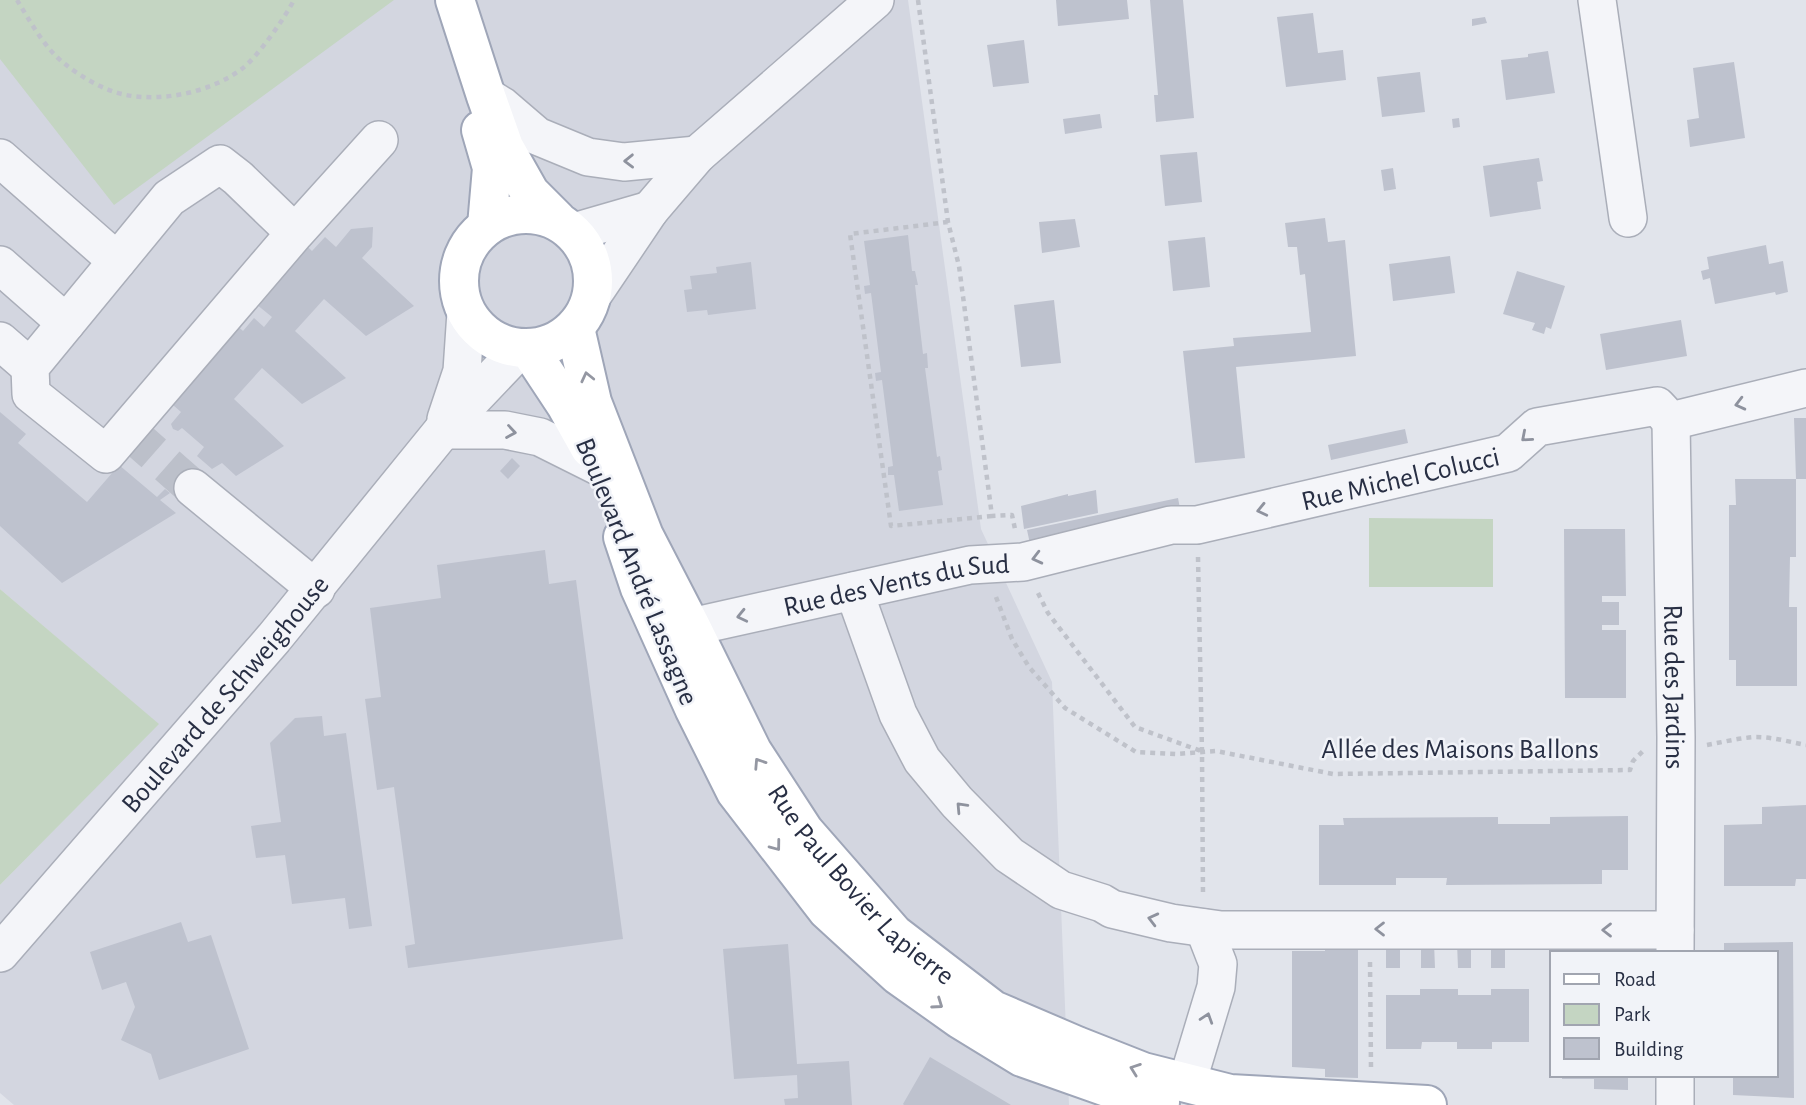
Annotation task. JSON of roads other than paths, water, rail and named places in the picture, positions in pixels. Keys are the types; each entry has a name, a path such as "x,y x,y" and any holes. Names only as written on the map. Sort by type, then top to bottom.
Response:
{"main road":[{"path":"443,0 492,168 487,226"},
{"path":"455,0 504,147 530,193 566,226 587,251 594,273 584,312 562,338 546,346 525,348 504,345 489,337 476,326 466,312 460,293 459,274 473,239 487,226 503,217 522,213 540,214 566,226"},
{"name":"Rue Paul Bovier Lapierre","path":"584,312 592,402 644,536 751,751 804,831 894,934 993,1010 1143,1072 1180,1094 1230,1094 1427,1105"},
{"name":"Boulevard André Lassagne","path":"525,348 566,405 600,467 640,588 694,708 736,792 827,910 898,975 960,1019 1022,1057 1121,1092 1180,1094"}],"street":[{"path":"584,312 650,210 697,155 875,0"},
{"path":"1597,0 1629,218"},
{"path":"486,96 537,136 588,157 624,162 697,155"},
{"path":"295,233 239,178 220,164 169,198 66,323 30,367 31,394 106,454 295,233 379,141"},
{"path":"0,158 117,261"},
{"path":"566,226 650,210"},
{"path":"0,265 66,323"},
{"name":"Boulevard de Schweighouse","path":"443,430 462,370 466,312"},
{"path":"0,341 30,367"},
{"name":"Boulevard de Schweighouse","path":"0,953 316,589 443,430 525,348"},
{"path":"1671,421 1806,388"},
{"name":"Rue Michel Colucci","path":"1103,542 1171,525 1197,525 1508,453 1537,427 1657,406 1671,421"},
{"name":"Rue des Jardins","path":"1671,421 1675,941"},
{"path":"443,430 505,430 540,437 600,467"},
{"path":"193,488 316,589"},
{"name":"Rue des Vents du Sud","path":"691,627 970,565 1023,562 1103,542"},
{"path":"854,591 898,714 922,760 957,802 1009,855 1061,890 1102,902 1112,909 1204,928 1370,929 1675,941"},
{"path":"1180,1094 1216,987 1219,964 1204,928"},
{"path":"1675,1077 1675,1105"}],"tunnel":[{"path":"126,429 193,488"}]}
